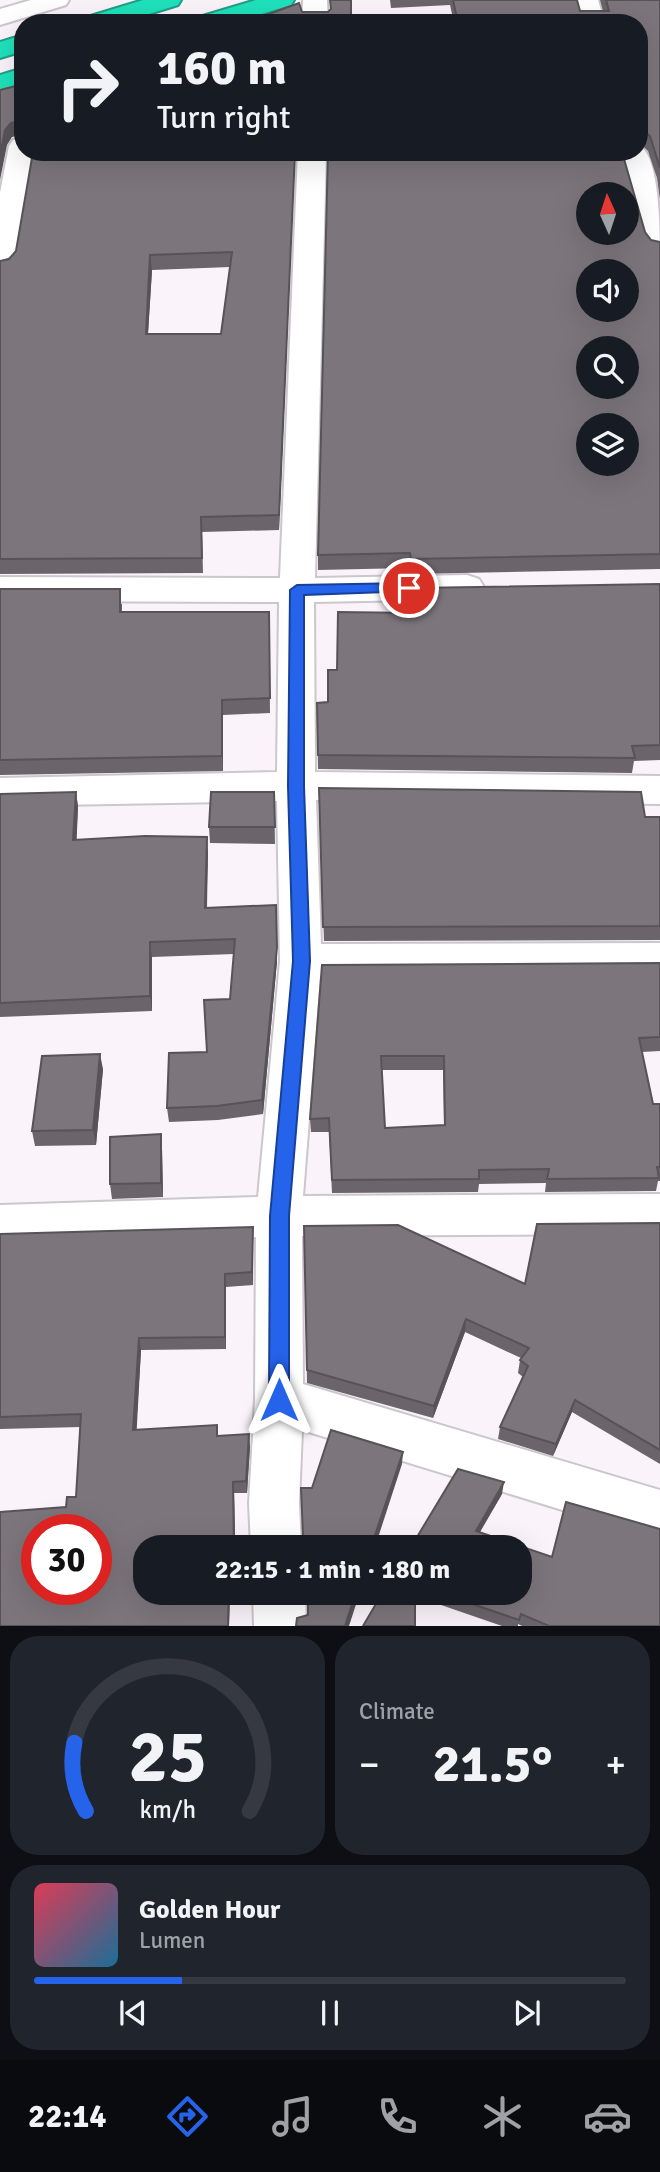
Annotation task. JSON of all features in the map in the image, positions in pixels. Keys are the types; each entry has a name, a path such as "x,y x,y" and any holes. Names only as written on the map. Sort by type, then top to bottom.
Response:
{"highway":[{"path":"123,14 169,0"},
{"path":"235,14 282,0"}],"street":[{"path":"0,17 57,0"},
{"path":"0,265 20,161"},
{"path":"275,1535 279,1216 301,961 296,786 297,590 312,161"},
{"path":"636,161 660,246"},
{"path":"0,589 297,590 492,587"},
{"path":"0,792 296,786 660,790"},
{"path":"301,961 660,959"},
{"path":"0,1225 279,1216 660,1214"},
{"path":"279,1400 660,1515"},
{"path":"279,1605 280,1626"}],"building":[{"path":"330,0 351,0 351,14 269,14 299,3 302,12 328,12 331,9"},
{"path":"453,0 577,0 580,11 609,11 606,0 660,0 660,168 648,134 648,14 456,14"},
{"path":"14,86 14,122 5,130 0,155 0,90"},
{"path":"31,161 295,161 279,515 201,517 202,558 0,559 0,261 9,259 16,251","holes":["232,252 221,334 146,334 150,255"]},
{"path":"328,161 625,161 631,182 576,182 576,245 639,245 639,211 645,232 651,240 660,242 660,554 411,559 410,553 318,555"},
{"path":"660,584 660,745 632,746 635,758 318,755 317,703 328,702 328,670 337,670 338,612 417,613 414,588"},
{"path":"0,589 120,589 120,612 269,612 270,698 222,700 222,756 0,760"},
{"path":"319,788 641,792 645,817 660,817 660,926 323,927"},
{"path":"76,792 73,840 145,836 207,837 205,908 276,905 277,947 262,1100 217,1106 167,1108 169,1053 207,1052 204,1000 230,999 235,939 150,942 150,996 0,1003 0,794"},
{"path":"211,792 274,792 275,827 209,827"},
{"path":"660,963 660,1037 639,1038 653,1104 660,1104 660,1167 657,1167 659,1178 547,1179 549,1169 479,1170 479,1179 332,1180 329,1118 310,1119 322,965","holes":["381,1056 444,1056 445,1125 385,1128"]},
{"path":"100,1054 93,1130 32,1131 42,1056"},
{"path":"161,1134 161,1183 110,1184 110,1137"},
{"path":"660,1223 660,1450 575,1400 556,1444 500,1427 528,1366 520,1360 529,1348 466,1319 434,1406 307,1370 304,1226 398,1225 525,1284 537,1224"},
{"path":"253,1227 252,1272 225,1274 225,1337 139,1338 133,1430 217,1425 217,1436 249,1434 246,1481 233,1482 234,1535 133,1535 133,1605 229,1605 228,1626 0,1626 0,1512 66,1507 67,1497 76,1497 81,1414 0,1417 0,1234"},
{"path":"331,1430 403,1452 375,1535 303,1535 301,1488 312,1488"},
{"path":"458,1469 504,1482 476,1531 488,1535 418,1535"},
{"path":"566,1502 660,1529 660,1626 549,1626 521,1614 519,1620 475,1605 532,1605 532,1550 552,1557"},
{"path":"308,1605 352,1605 345,1626 296,1626 297,1618 308,1615"},
{"path":"375,1605 415,1605 415,1626 363,1626"}],"route":[{"path":"279,1400 279,1216 301,961 296,786 297,590 409,588"}]}
